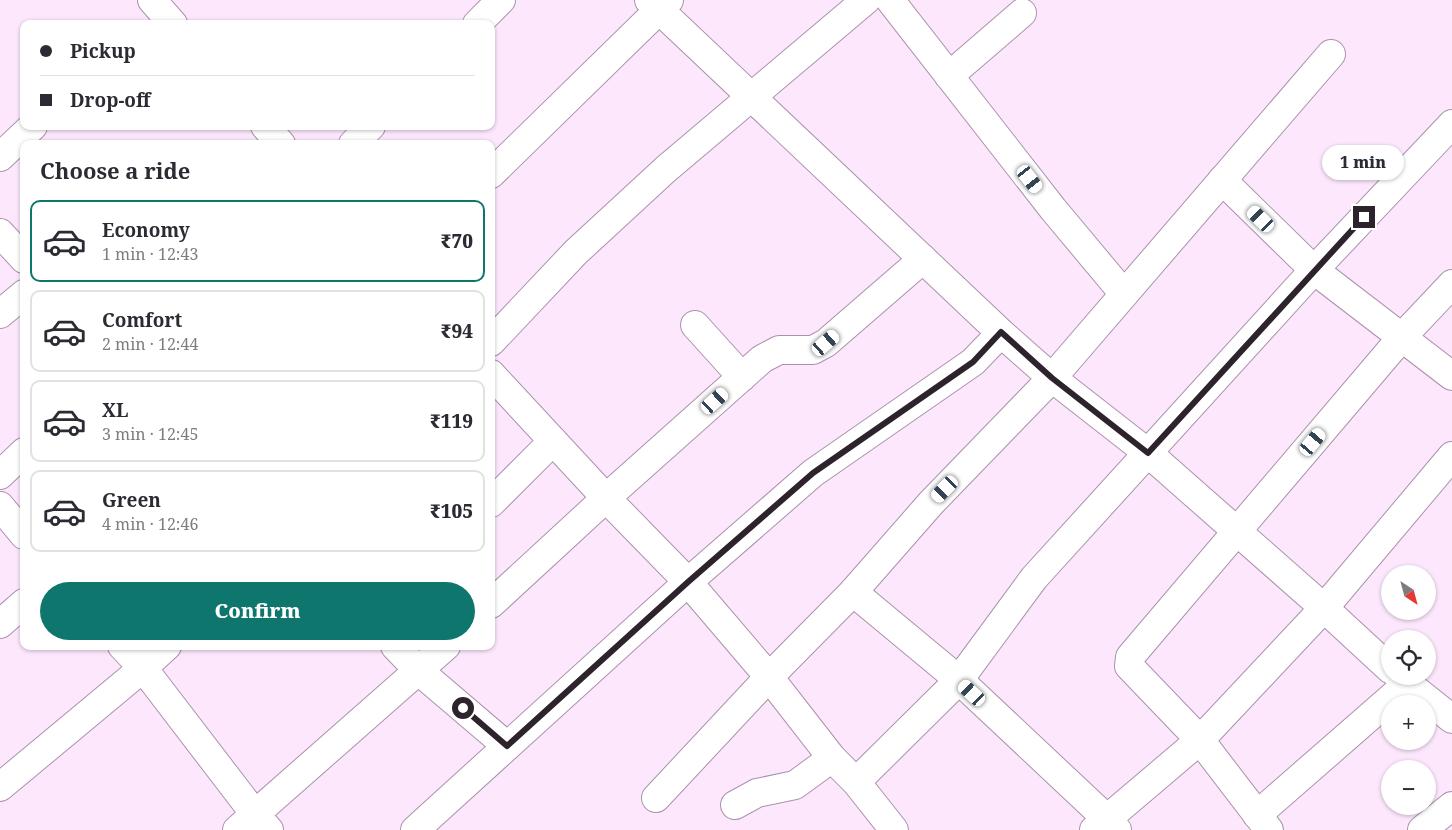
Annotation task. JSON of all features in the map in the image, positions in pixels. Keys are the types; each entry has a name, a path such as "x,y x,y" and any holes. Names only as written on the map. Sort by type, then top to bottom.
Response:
{"street":[{"path":"481,20 501,0"},
{"path":"495,338 576,252 666,169 866,0"},
{"path":"890,0 1053,208 1124,294"},
{"path":"495,170 659,3 751,96 1001,332 1052,378 1148,453 1381,660"},
{"path":"949,76 1022,13"},
{"path":"656,798 853,592 931,503 1052,378 1331,54"},
{"path":"856,782 958,680 1034,578 1314,270 1452,124"},
{"path":"0,156 29,130"},
{"path":"268,130 277,140"},
{"path":"357,140 367,130"},
{"path":"1222,180 1314,270 1452,376"},
{"path":"0,233 20,255"},
{"path":"495,600 762,359 779,350 813,350 826,343 923,259"},
{"path":"1390,685 1263,822 1200,740 1129,666 1130,657 1402,337 1452,284"},
{"path":"0,314 20,297"},
{"path":"695,325 742,377"},
{"path":"415,830 688,582 813,473 973,362 1001,332"},
{"path":"495,378 606,498 688,582 769,678 832,758 856,782 894,830"},
{"path":"495,499 553,441"},
{"path":"0,475 20,456"},
{"path":"853,592 958,680 1106,826 1200,740 1324,608 1452,456"},
{"path":"0,506 20,530"},
{"path":"0,624 20,606"},
{"path":"126,650 143,668 253,824 442,650"},
{"path":"0,787 163,650"},
{"path":"399,650 419,671 507,746"},
{"path":"1409,685 1452,719"},
{"path":"735,806 757,793 795,785 832,758"},
{"path":"1422,830 1452,806"}],"route":[{"path":"463,708 507,746 688,582 813,473 973,362 1001,332 1052,378 1148,453 1364,217"}]}
